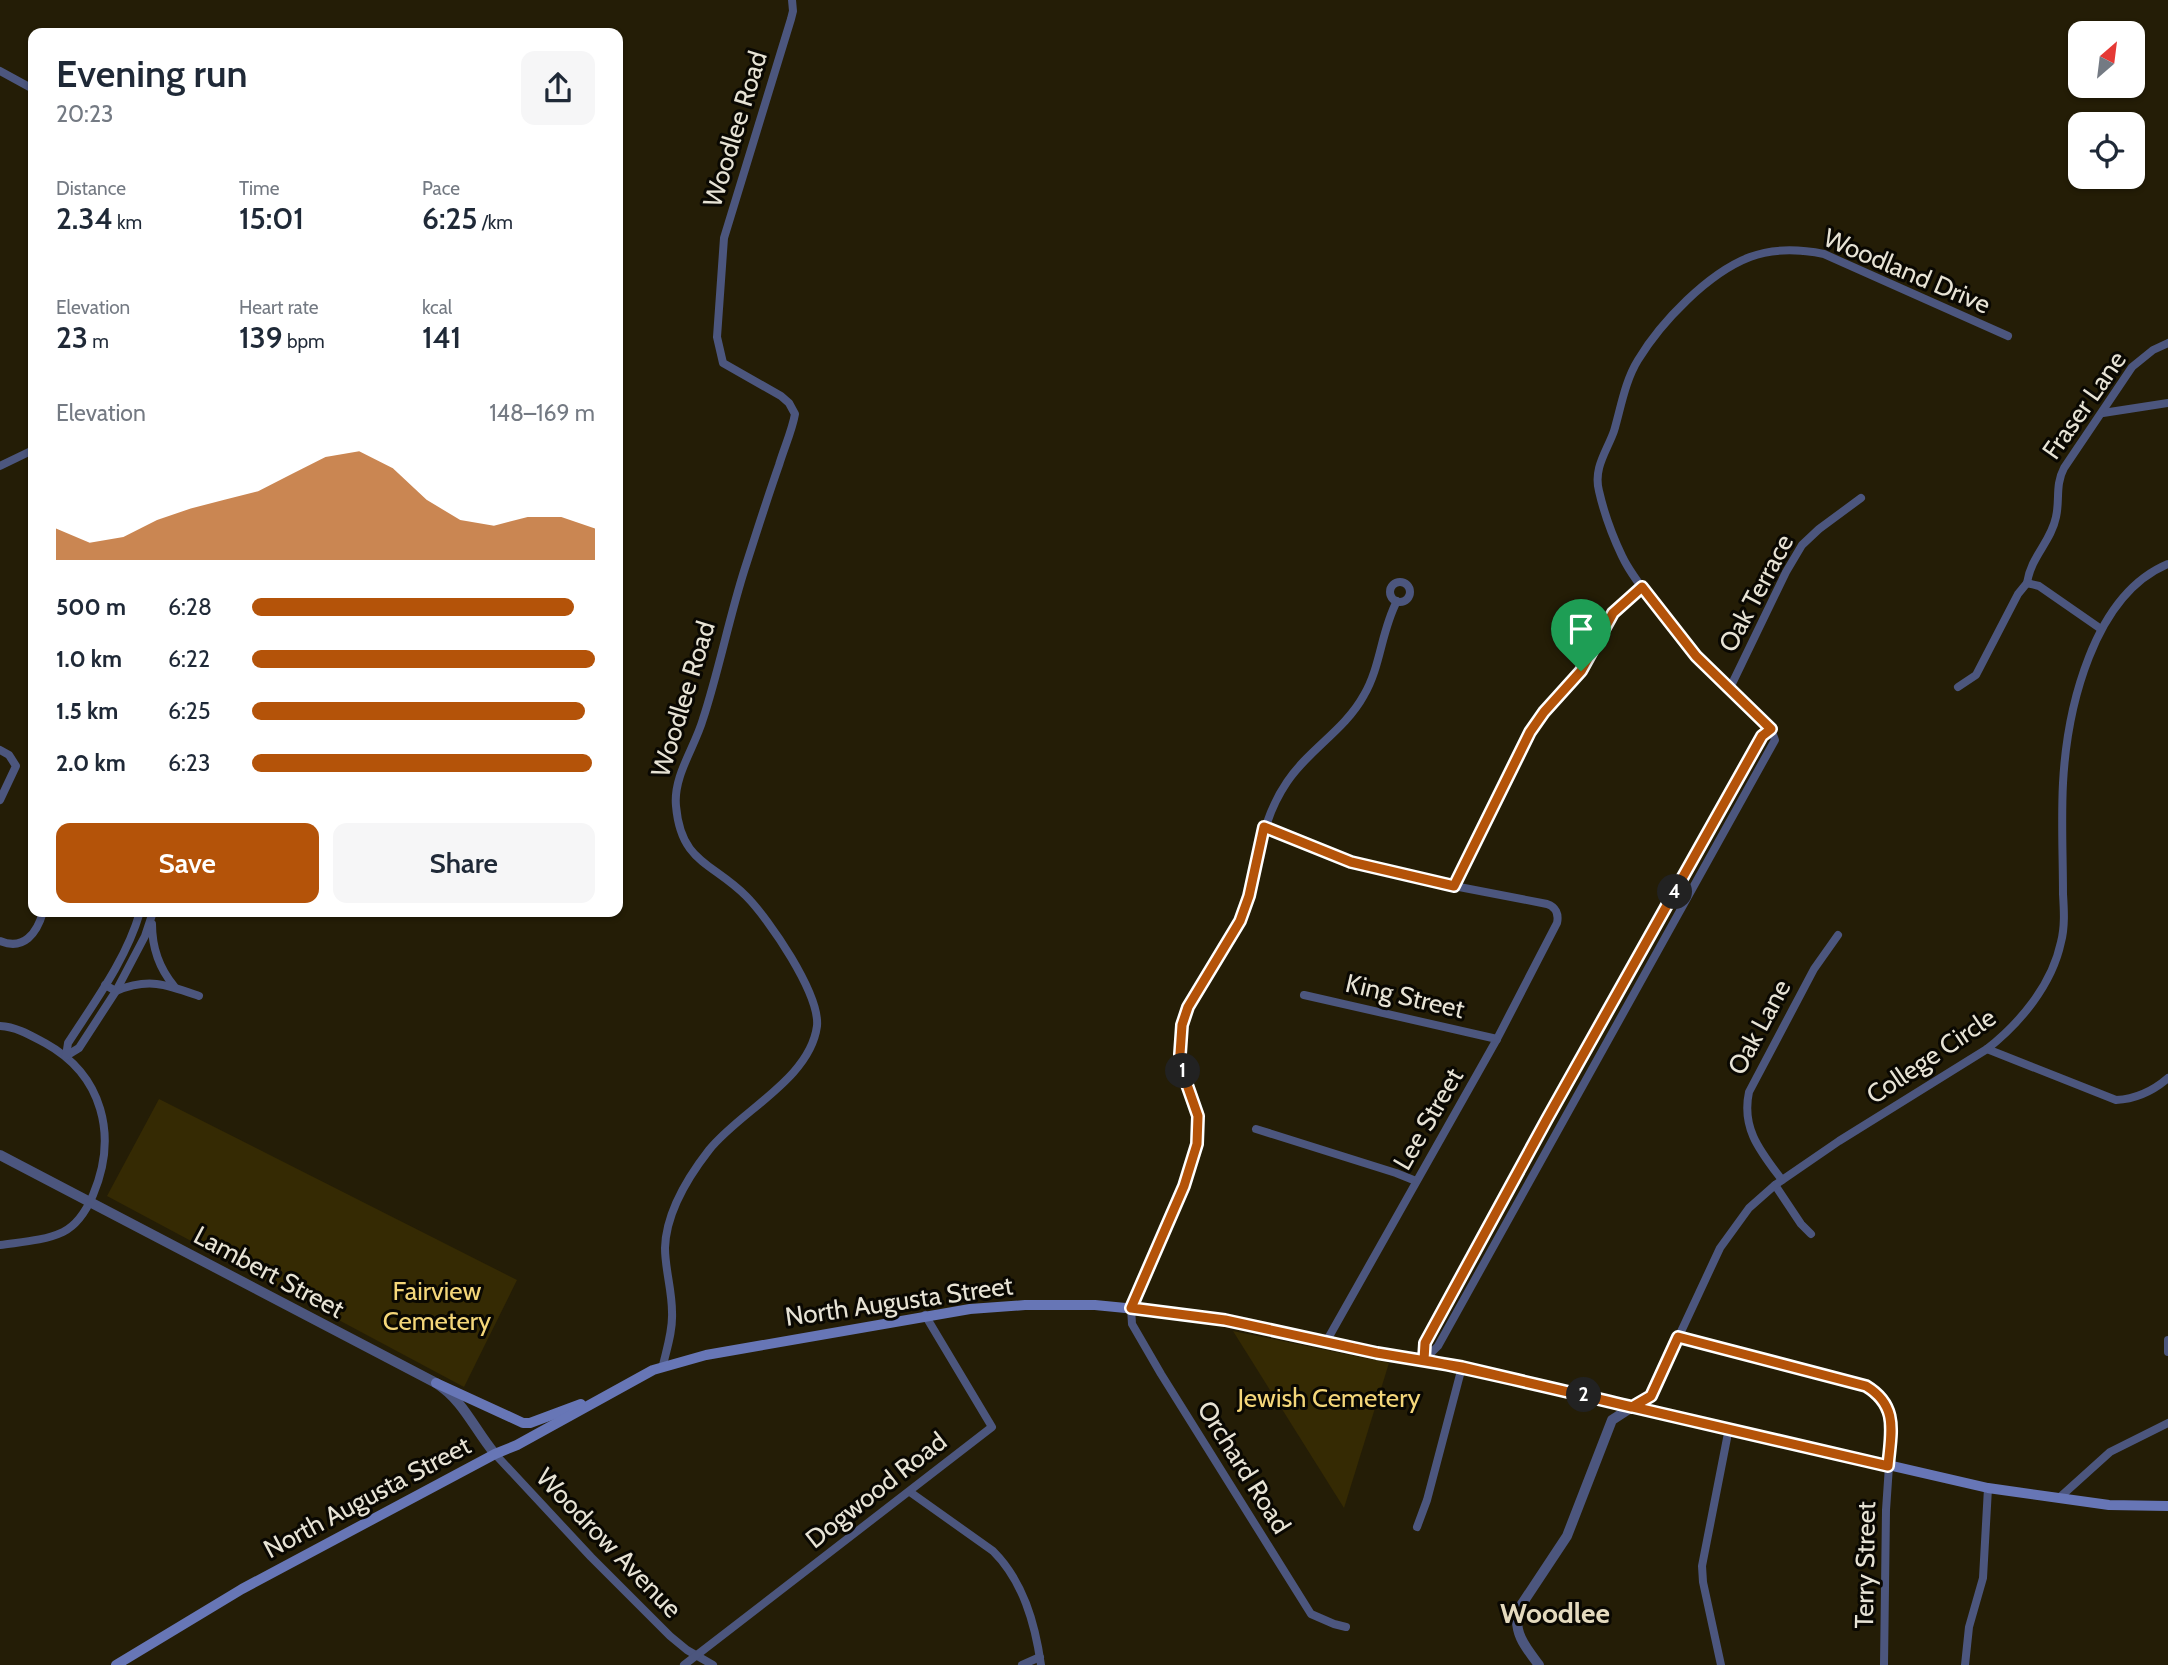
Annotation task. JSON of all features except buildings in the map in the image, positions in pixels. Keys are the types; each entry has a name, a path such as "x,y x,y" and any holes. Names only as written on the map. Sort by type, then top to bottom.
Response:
{"main road":[{"name":"North Augusta Street","path":"116,1665 242,1589 663,1365 925,1315 1025,1305 1131,1308 1197,1315 1462,1367 1989,1488 2109,1505 2168,1506"},
{"path":"436,1383 523,1423 530,1423 610,1393"}],"street":[{"name":"Woodlee Road","path":"663,1365 671,1333 673,1310 665,1247 675,1205 685,1185 712,1146 802,1061 812,1044 816,1027 816,1007 810,991 767,920 744,894 690,851 681,834 675,804 678,784 705,715 741,582 795,414 781,396 723,363 717,337 724,238 791,19 792,0"},
{"path":"0,71 28,86"},
{"name":"Woodland Drive","path":"1771,729 1696,656 1642,587 1622,556 1609,525 1597,487 1597,474 1637,361 1669,320 1699,290 1725,270 1751,257 1775,251 1799,250 1824,254 2008,336"},
{"name":"Fraser Lane","path":"2027,583 2029,568 2055,519 2059,477 2132,367 2153,350 2168,343"},
{"path":"2103,413 2168,403"},
{"path":"0,466 28,452"},
{"name":"Oak Terrace","path":"1728,690 1802,545 1861,498"},
{"name":"College Circle","path":"1632,1407 1651,1396 1725,1239 1749,1208 1778,1182 1839,1141 1987,1049 2007,1033 2033,1000 2048,975 2061,943 2063,783 2071,720 2089,653 2101,629 2125,594 2168,564"},
{"path":"1958,687 1976,675 2018,594 2027,583 2039,586 2101,629"},
{"path":"1264,827 1351,862 1454,886 1530,732 1581,671 1616,609 1642,587"},
{"path":"1131,1308 1184,1186 1197,1144 1198,1116 1181,1060 1183,1020 1188,1007 1240,921 1249,896 1264,827 1279,794 1309,753 1345,721 1362,698 1375,669 1386,626 1397,601"},
{"path":"1771,729 1775,740 1438,1346 1424,1360 1425,1343 1541,1130 1762,736 1771,729"},
{"path":"0,750 9,755 16,766 0,800"},
{"name":"Lee Street","path":"1326,1342 1497,1039 1557,923 1557,913 1547,904 1454,886"},
{"path":"0,941 13,944 29,939 36,931 41,917"},
{"path":"66,1056 68,1042 106,985 128,945 137,917"},
{"path":"66,1056 79,1048 117,991 151,917"},
{"path":"152,917 152,932 158,958 166,976 176,988"},
{"name":"Oak Lane","path":"1811,1234 1801,1224 1755,1143 1746,1115 1749,1092 1814,969 1838,935"},
{"path":"106,985 117,991 130,986 162,983 199,996"},
{"name":"King Street","path":"1304,995 1497,1039"},
{"path":"0,1026 30,1035 66,1056 79,1068 91,1086 103,1123 105,1152 103,1166 90,1202 80,1217 63,1232 0,1245"},
{"path":"1987,1049 2116,1100 2126,1100 2154,1089 2168,1078"},
{"path":"1256,1129 1396,1172 1416,1181"},
{"name":"Lambert Street","path":"0,1155 436,1383 462,1406 481,1438 495,1454"},
{"name":"Orchard Road","path":"1131,1308 1132,1324 1161,1374 1311,1614 1346,1626"},
{"name":"Dogwood Road","path":"684,1665 992,1427 925,1315"},
{"name":"Terry Street","path":"1678,1337 1866,1386 1882,1398 1890,1414 1892,1430 1888,1466 1884,1665"},
{"path":"2168,1340 2168,1352"},
{"path":"1417,1527 1427,1500 1462,1367"},
{"path":"1539,1665 1519,1635 1516,1623 1518,1610 1567,1536 1612,1420 1632,1407"},
{"path":"2059,1498 2110,1452 2168,1423"},
{"path":"1721,1665 1703,1582 1702,1562 1729,1428"},
{"name":"Woodrow Avenue","path":"495,1454 672,1639 713,1665"},
{"path":"1965,1665 1969,1627 1983,1578 1989,1488"},
{"path":"910,1492 1002,1560 1025,1601 1040,1661 1022,1665"}],"green space":[{"name":"Fairview Cemetery","path":"159,1099 517,1280 464,1387 107,1196"},
{"name":"Jewish Cemetery","path":"1233,1331 1389,1363 1344,1508"}],"district":[{"name":"Woodlee","path":"1555,1613"}],"route":[{"path":"1581,671 1530,732 1454,886 1351,862 1264,827 1249,896 1240,921 1188,1007 1183,1020 1181,1060 1198,1116 1197,1144 1184,1186 1131,1308 1225,1320 1377,1353 1462,1367 1585,1395 1632,1407 1651,1396 1678,1337 1866,1386 1882,1398 1890,1414 1892,1430 1888,1466 1627,1406 1585,1395 1570,1392 1462,1367 1424,1360 1425,1343 1547,1119 1762,736 1771,729 1696,656 1642,587 1613,613 1581,671"}]}
